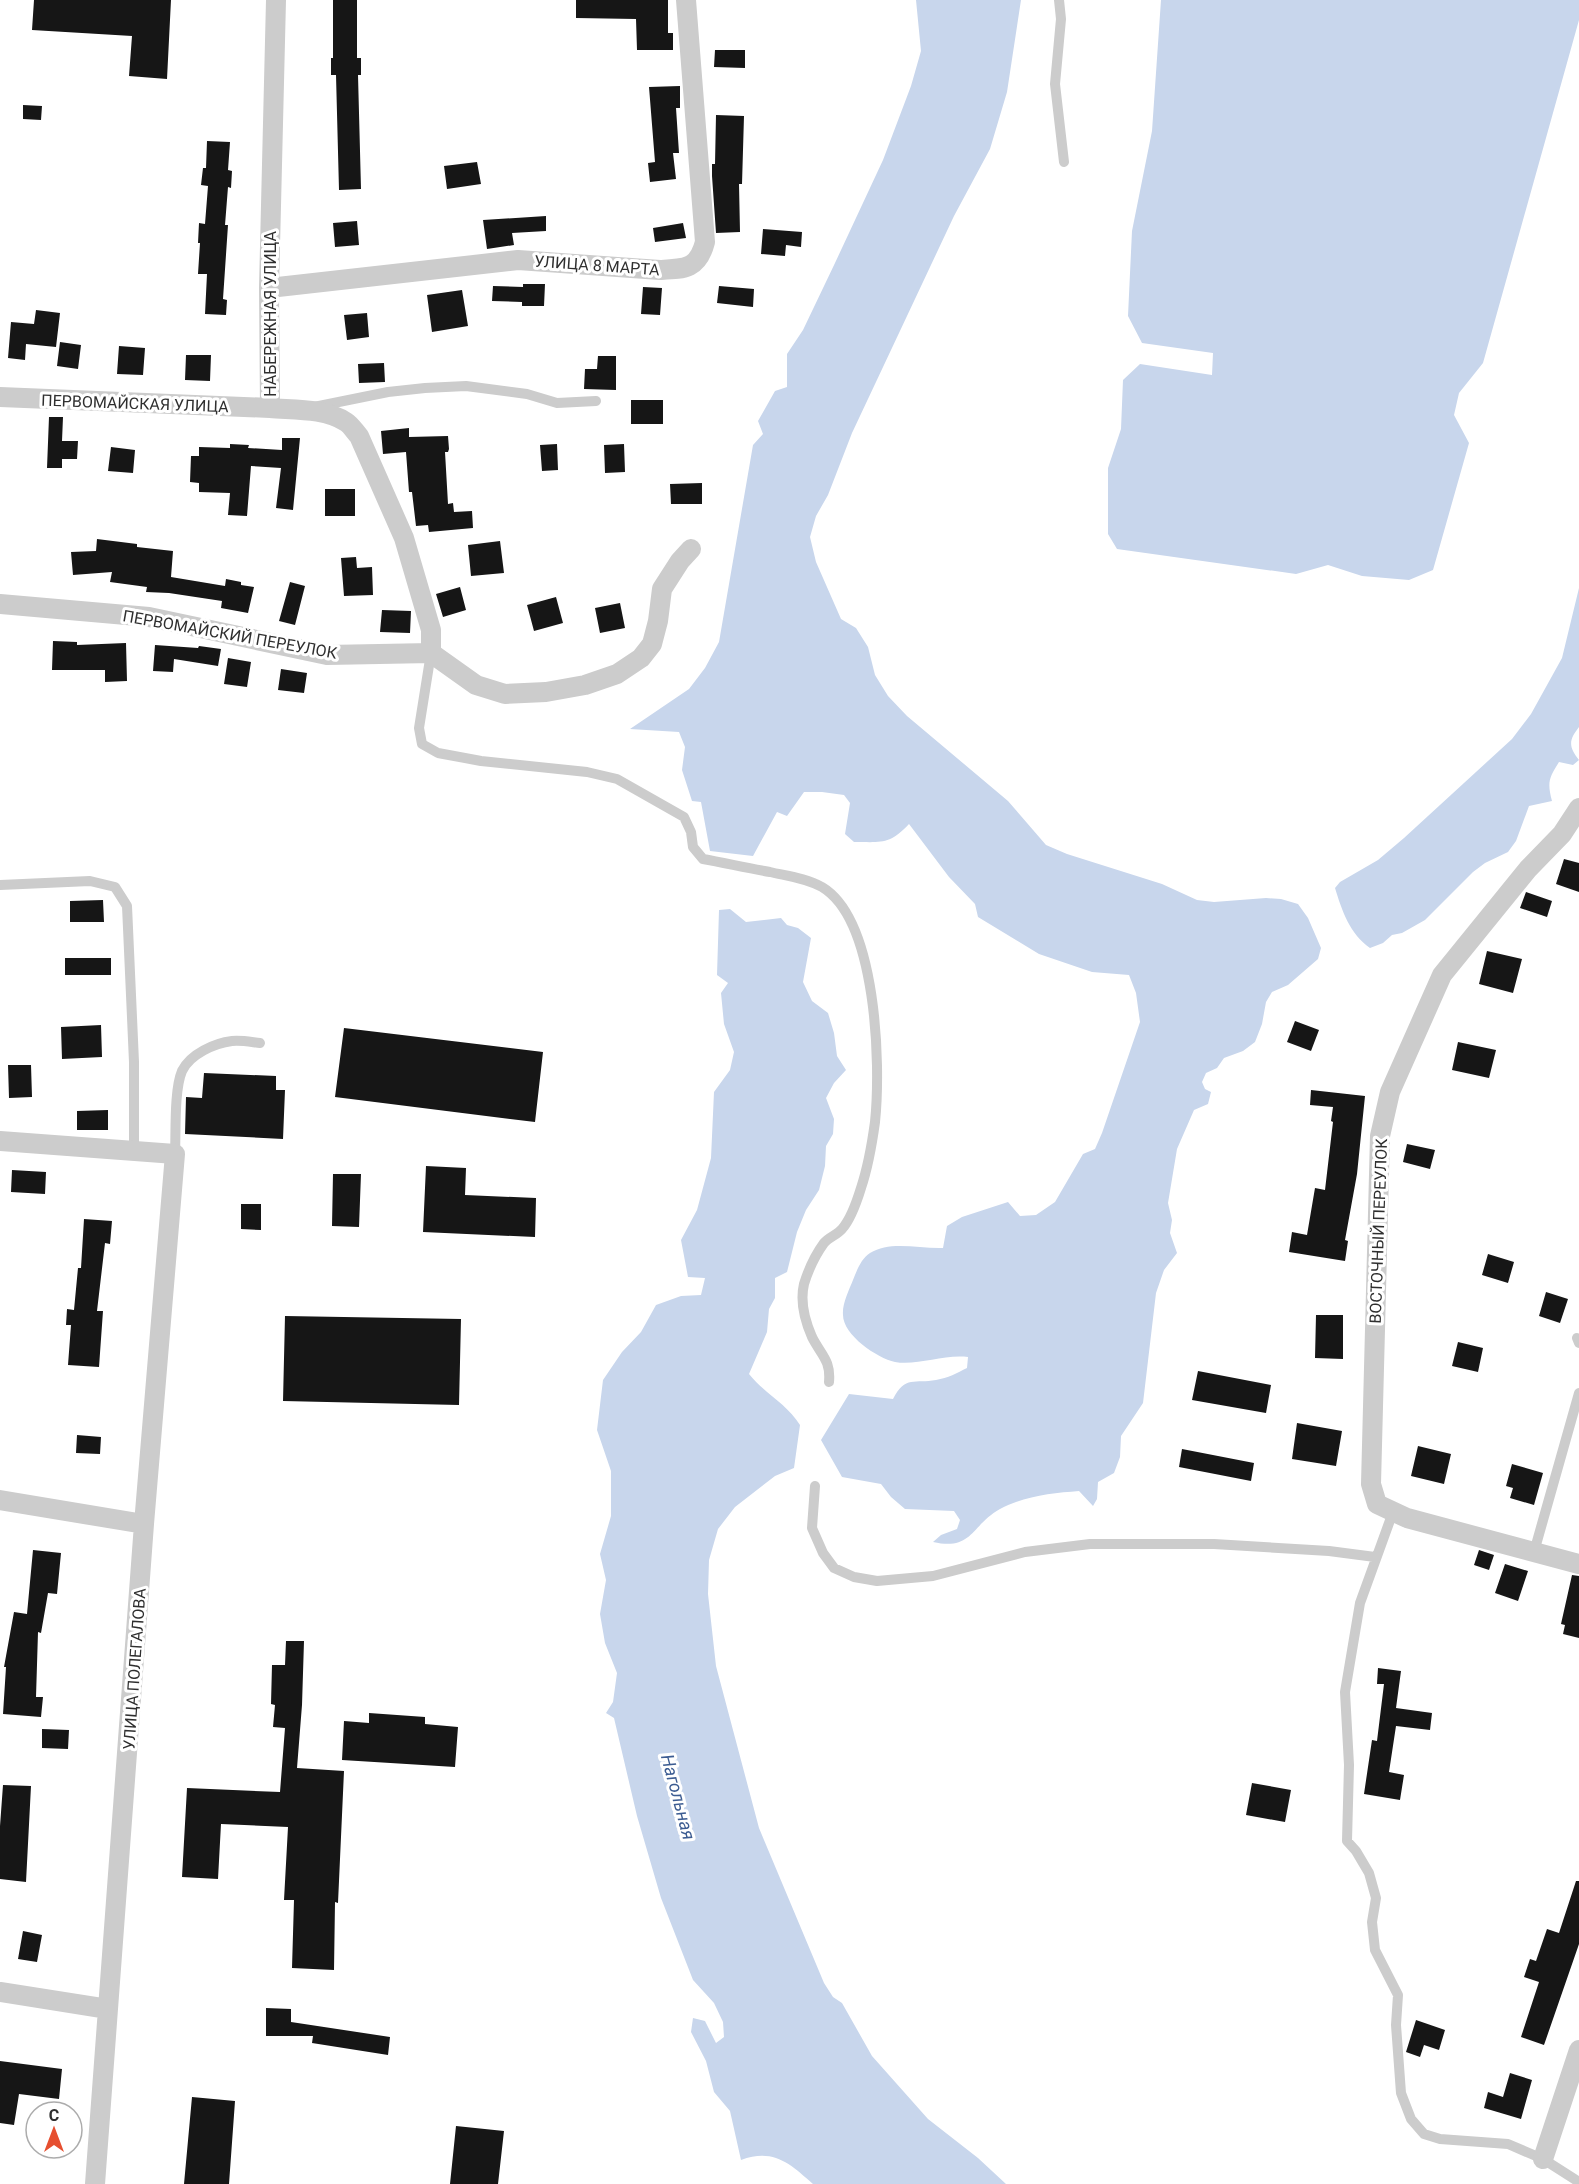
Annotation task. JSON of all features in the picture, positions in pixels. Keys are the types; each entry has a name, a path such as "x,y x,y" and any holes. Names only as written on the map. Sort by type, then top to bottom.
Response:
{"street":[{"name":"НАБЕРЕЖНАЯ УЛИЦА","path":"276,0 269,288 270,408 335,417 348,423 359,436 404,538 431,630 431,653"},
{"name":"УЛИЦА 8 МАРТА","path":"269,288 518,260 660,270 681,269 695,264 702,254 705,242 686,0"},
{"name":"ПЕРВОМАЙСКАЯ УЛИЦА","path":"0,397 270,408"},
{"path":"431,653 476,685 505,694 546,692 585,685 617,674 641,658 652,644 662,589 674,569 692,549"},
{"name":"ПЕРВОМАЙСКИЙ ПЕРЕУЛОК","path":"0,604 149,617 327,655 431,653"},
{"name":"ВОСТОЧНЫЙ ПЕРЕУЛОК","path":"1579,808 1562,834 1528,869 1442,975 1390,1092 1380,1136 1371,1484 1377,1504 1407,1518 1579,1564"},
{"path":"0,1141 175,1154"},
{"name":"УЛИЦА ПОЛЕГАЛОВА","path":"95,2184 144,1524 175,1154"},
{"path":"0,1500 144,1524"},
{"path":"0,1992 108,2009"},
{"path":"1543,2159 1579,2050"}],"lane":[{"path":"1059,0 1061,19 1055,84 1064,162"},
{"path":"297,410 388,392 456,387 503,390 557,403 596,401"},
{"path":"431,653 419,728 422,744 438,753 481,761 587,772 617,780 684,817 691,832 693,847 703,859 803,879 823,887 840,903 854,928 871,993 875,1028 875,1119 872,1147 849,1219 841,1230 824,1244 804,1284 803,1302 807,1319 813,1337 828,1362 829,1382"},
{"path":"0,885 90,881 115,887 127,906 134,1062 134,1151"},
{"path":"175,1154 178,1091 182,1071 190,1061 219,1044 234,1041 260,1043"},
{"path":"1534,1552 1579,1393"},
{"path":"815,1486 813,1528 823,1553 834,1568 854,1577 877,1581 933,1576 1025,1552 1090,1544 1214,1544 1287,1547 1375,1557"},
{"path":"1393,1512 1360,1603 1345,1692 1349,1765 1347,1841 1369,1873 1376,1898 1372,1922 1375,1950 1398,1995 1396,2025 1401,2093 1411,2118 1424,2134 1440,2139 1508,2144 1543,2159 1579,2181"}],"water":[{"path":"916,0 1021,0 1007,92 990,149 954,216 852,433 828,495 816,516 810,537 816,562 841,619 856,628 868,647 875,675 888,696 907,716 1008,801 1046,845 1067,854 1162,884 1197,900 1214,902 1266,898 1298,904 1308,918 1321,948 1318,959 1288,985 1272,992 1266,1002 1262,1024 1255,1042 1243,1051 1224,1058 1217,1068 1206,1073 1202,1082 1205,1089 1211,1092 1208,1104 1194,1110 1177,1149 1168,1203 1172,1220 1170,1233 1177,1253 1164,1270 1156,1293 1143,1403 1121,1436 1120,1457 1114,1473 1098,1482 1097,1499 1093,1506 1079,1491 1029,1498 990,1515 964,1540 946,1544 933,1542 941,1535 957,1529 960,1520 954,1511 905,1509 881,1484 842,1477 821,1440 849,1394 893,1399 897,1391 906,1383 940,1379 967,1368 968,1357 903,1363 879,1356 855,1338 844,1323 846,1297 862,1262 867,1255 878,1249 896,1246 943,1248 947,1226 962,1217 1008,1202 1020,1216 1036,1215 1055,1202 1083,1154 1095,1149 1102,1133 1140,1022 1136,993 1129,975 1092,972 1039,954 978,917 975,904 949,877 909,824 896,836 884,841 854,842 845,834 850,803 844,795 804,792 787,816 777,812 753,856 710,851 701,802 692,801 682,770 685,747 679,732 630,729 689,689 705,668 719,642 753,445 763,434 758,421 775,391 787,387 787,354 803,330 883,160 911,86 921,51"},
{"path":"1161,0 1579,0 1579,20 1483,363 1459,393 1454,415 1469,443 1433,570 1409,580 1362,576 1328,565 1296,574 1117,549 1108,534 1108,468 1121,429 1123,380 1140,364 1212,375 1213,353 1142,343 1128,316 1132,231 1152,131"},
{"path":"1579,588 1579,727 1571,743 1579,760 1573,765 1559,762 1550,780 1552,801 1529,806 1516,841 1508,852 1485,863 1473,872 1425,920 1370,948 1352,929 1335,888 1340,882 1378,860 1512,739 1531,714 1562,658"},
{"name":"Нагольная","path":"730,909 746,922 781,918 787,925 798,928 811,938 803,982 812,1001 828,1013 837,1056 846,1070 834,1083 826,1098 834,1119 833,1134 826,1146 825,1166 819,1190 806,1210 797,1232 787,1272 775,1278 775,1298 769,1309 767,1332 749,1374 789,1411 800,1425 794,1468 775,1476 735,1507 718,1529 709,1560 708,1594 716,1666 759,1828 824,1983 833,1997 842,2003 872,2056 928,2119 978,2158 1006,2184 813,2184 789,2164 772,2157 763,2156 741,2160 730,2111 714,2092 706,2061 691,2032 693,2018 705,2021 716,2043 724,2037 723,2022 714,2003 693,1980 661,1898 637,1816 614,1718 606,1713 613,1702 617,1673 605,1643 600,1614 606,1580 600,1554 611,1516 611,1471 597,1430 603,1380 622,1352 641,1332 656,1305 681,1296 701,1295 705,1278 688,1277 681,1240 697,1210 711,1158 714,1092 730,1070 734,1052 724,1024 721,993 728,983 717,975 719,910"}],"building":[{"path":"34,0 171,0 167,79 129,76 132,36 32,30"},
{"path":"333,0 357,0 357,58 361,58 361,75 358,75 361,189 339,190 336,75 331,75"},
{"path":"576,0 668,0 668,33 673,33 673,50 637,50 636,19 576,18"},
{"path":"715,50 745,50 745,68 714,67"},
{"path":"680,86 680,108 676,108 679,153 673,153 676,179 650,182 648,163 655,162 649,87"},
{"path":"23,105 42,106 41,120 23,119"},
{"path":"716,115 744,116 742,184 739,184 740,232 716,233 712,164 715,164"},
{"path":"207,141 230,142 228,170 232,171 231,188 228,187 225,225 228,225 223,299 227,300 226,315 205,314 207,274 198,274 199,223 205,224 208,186 201,185 203,168 206,168"},
{"path":"477,162 481,184 447,189 444,166"},
{"path":"546,216 546,231 512,233 514,245 487,249 483,220"},
{"path":"357,221 359,245 335,247 333,223"},
{"path":"683,223 686,238 655,242 653,228"},
{"path":"763,229 802,232 801,247 786,245 785,256 761,254"},
{"path":"523,284 545,284 544,306 522,306 522,302 492,301 493,286 523,287"},
{"path":"719,286 754,289 753,307 717,303"},
{"path":"643,287 662,288 660,315 641,314"},
{"path":"462,290 468,326 432,332 427,295"},
{"path":"36,310 60,313 56,347 26,344 25,360 8,358 11,322 34,324"},
{"path":"367,313 369,337 347,340 344,315"},
{"path":"60,342 81,345 78,369 57,366"},
{"path":"119,346 145,348 143,375 117,374"},
{"path":"186,355 211,355 210,381 185,380"},
{"path":"598,356 616,356 616,390 584,389 585,369 597,369"},
{"path":"384,363 385,382 359,383 358,364"},
{"path":"631,400 663,400 663,424 631,424"},
{"path":"49,417 63,417 62,441 78,441 77,459 62,459 62,468 47,468"},
{"path":"409,428 409,437 448,436 449,449 445,452 448,504 453,503 454,512 472,511 473,528 429,532 428,525 416,526 412,492 409,492 406,452 383,454 381,431"},
{"path":"282,438 300,438 293,510 276,508 281,468 251,466 247,516 228,515 230,493 199,492 199,483 190,482 191,456 199,456 199,447 230,448 230,444 249,445 248,448 282,450"},
{"path":"557,444 558,470 542,471 540,445"},
{"path":"624,444 625,472 605,473 604,445"},
{"path":"111,447 135,450 133,473 108,471"},
{"path":"702,483 702,504 671,504 670,484"},
{"path":"325,489 355,489 355,516 325,516"},
{"path":"97,539 173,551 171,577 225,586 226,579 254,587 248,613 221,608 222,601 146,592 147,587 110,582 112,572 73,575 71,552 96,551"},
{"path":"500,541 504,573 471,576 468,545"},
{"path":"356,557 357,568 372,567 373,595 344,596 341,558"},
{"path":"290,582 305,586 295,625 279,621"},
{"path":"460,587 466,610 443,617 436,594"},
{"path":"556,597 563,623 534,631 527,605"},
{"path":"620,603 625,628 600,633 595,608"},
{"path":"382,610 411,611 410,633 380,632"},
{"path":"53,641 77,642 77,645 126,643 127,681 105,682 105,670 52,670"},
{"path":"155,645 221,649 218,666 174,659 173,672 153,671"},
{"path":"228,658 251,662 247,687 224,684"},
{"path":"281,669 307,673 304,693 278,690"},
{"path":"1564,859 1579,863 1579,892 1556,884"},
{"path":"1526,892 1552,901 1547,917 1520,908"},
{"path":"103,900 104,922 70,922 70,901"},
{"path":"1487,951 1522,959 1513,993 1479,984"},
{"path":"65,958 111,958 111,975 65,975"},
{"path":"1295,1021 1319,1030 1311,1051 1287,1042"},
{"path":"101,1025 102,1057 62,1059 61,1027"},
{"path":"344,1028 543,1052 535,1122 335,1097"},
{"path":"1458,1042 1496,1050 1489,1078 1452,1070"},
{"path":"8,1065 31,1065 32,1097 9,1098"},
{"path":"204,1073 276,1076 276,1090 285,1090 283,1139 185,1134 186,1097 202,1098"},
{"path":"1311,1090 1365,1096 1357,1174 1345,1240 1348,1241 1345,1261 1289,1252 1292,1232 1307,1235 1315,1188 1325,1190 1333,1107 1310,1105"},
{"path":"108,1110 108,1130 77,1130 77,1111"},
{"path":"1407,1144 1435,1150 1430,1169 1403,1162"},
{"path":"426,1166 466,1168 465,1195 536,1198 535,1237 423,1232"},
{"path":"12,1170 46,1172 45,1194 11,1192"},
{"path":"333,1174 361,1174 359,1227 332,1226"},
{"path":"241,1204 261,1204 261,1230 241,1229"},
{"path":"84,1219 112,1221 110,1244 105,1243 97,1311 103,1311 99,1367 68,1365 71,1325 66,1325 67,1309 74,1310 78,1268 81,1268"},
{"path":"1488,1254 1514,1262 1508,1283 1482,1275"},
{"path":"1546,1292 1568,1299 1560,1323 1539,1316"},
{"path":"1316,1315 1343,1315 1343,1359 1315,1358"},
{"path":"285,1316 461,1319 459,1405 283,1401"},
{"path":"1458,1342 1483,1348 1478,1372 1452,1366"},
{"path":"1198,1371 1271,1385 1266,1413 1192,1400"},
{"path":"1297,1423 1342,1431 1336,1466 1292,1459"},
{"path":"77,1435 101,1437 100,1454 76,1453"},
{"path":"1418,1446 1451,1454 1444,1484 1411,1476"},
{"path":"1182,1449 1254,1463 1251,1481 1179,1467"},
{"path":"1512,1464 1543,1473 1534,1505 1510,1498 1513,1488 1506,1486"},
{"path":"33,1550 61,1553 57,1594 48,1593 41,1633 38,1632 36,1697 43,1697 41,1717 3,1714 6,1667 4,1667 14,1612 27,1614"},
{"path":"1479,1550 1494,1555 1489,1570 1474,1565"},
{"path":"1505,1564 1528,1571 1518,1601 1495,1593"},
{"path":"1572,1575 1579,1576 1579,1638 1563,1634 1565,1625 1561,1624"},
{"path":"286,1641 304,1641 297,1768 344,1771 338,1903 335,1902 334,1970 292,1968 294,1900 284,1900 288,1827 221,1824 218,1879 182,1877 187,1788 280,1792 285,1728 273,1727 275,1705 271,1704 272,1665 285,1665"},
{"path":"1378,1668 1401,1671 1396,1708 1432,1713 1430,1730 1396,1726 1389,1772 1404,1775 1400,1800 1364,1794 1372,1740 1377,1741 1384,1684 1377,1684"},
{"path":"369,1713 425,1717 425,1724 458,1727 455,1767 342,1760 344,1721 369,1723"},
{"path":"42,1729 69,1730 68,1749 42,1748"},
{"path":"1252,1783 1291,1790 1285,1822 1246,1815"},
{"path":"3,1785 31,1786 26,1882 0,1879"},
{"path":"1576,1881 1579,1881 1579,1944 1544,2045 1521,2037 1539,1982 1524,1977 1530,1959 1536,1961 1547,1929 1559,1933"},
{"path":"23,1931 42,1935 37,1962 18,1959"},
{"path":"266,2008 291,2009 291,2022 390,2037 388,2055 312,2043 313,2036 266,2036"},
{"path":"1416,2020 1445,2030 1439,2050 1424,2045 1420,2057 1406,2052"},
{"path":"0,2061 62,2069 59,2099 19,2094 14,2125 0,2123"},
{"path":"1510,2073 1532,2080 1521,2119 1484,2108 1488,2092 1503,2097"},
{"path":"192,2097 235,2101 229,2184 184,2184"},
{"path":"456,2126 504,2131 498,2184 450,2184"}]}
